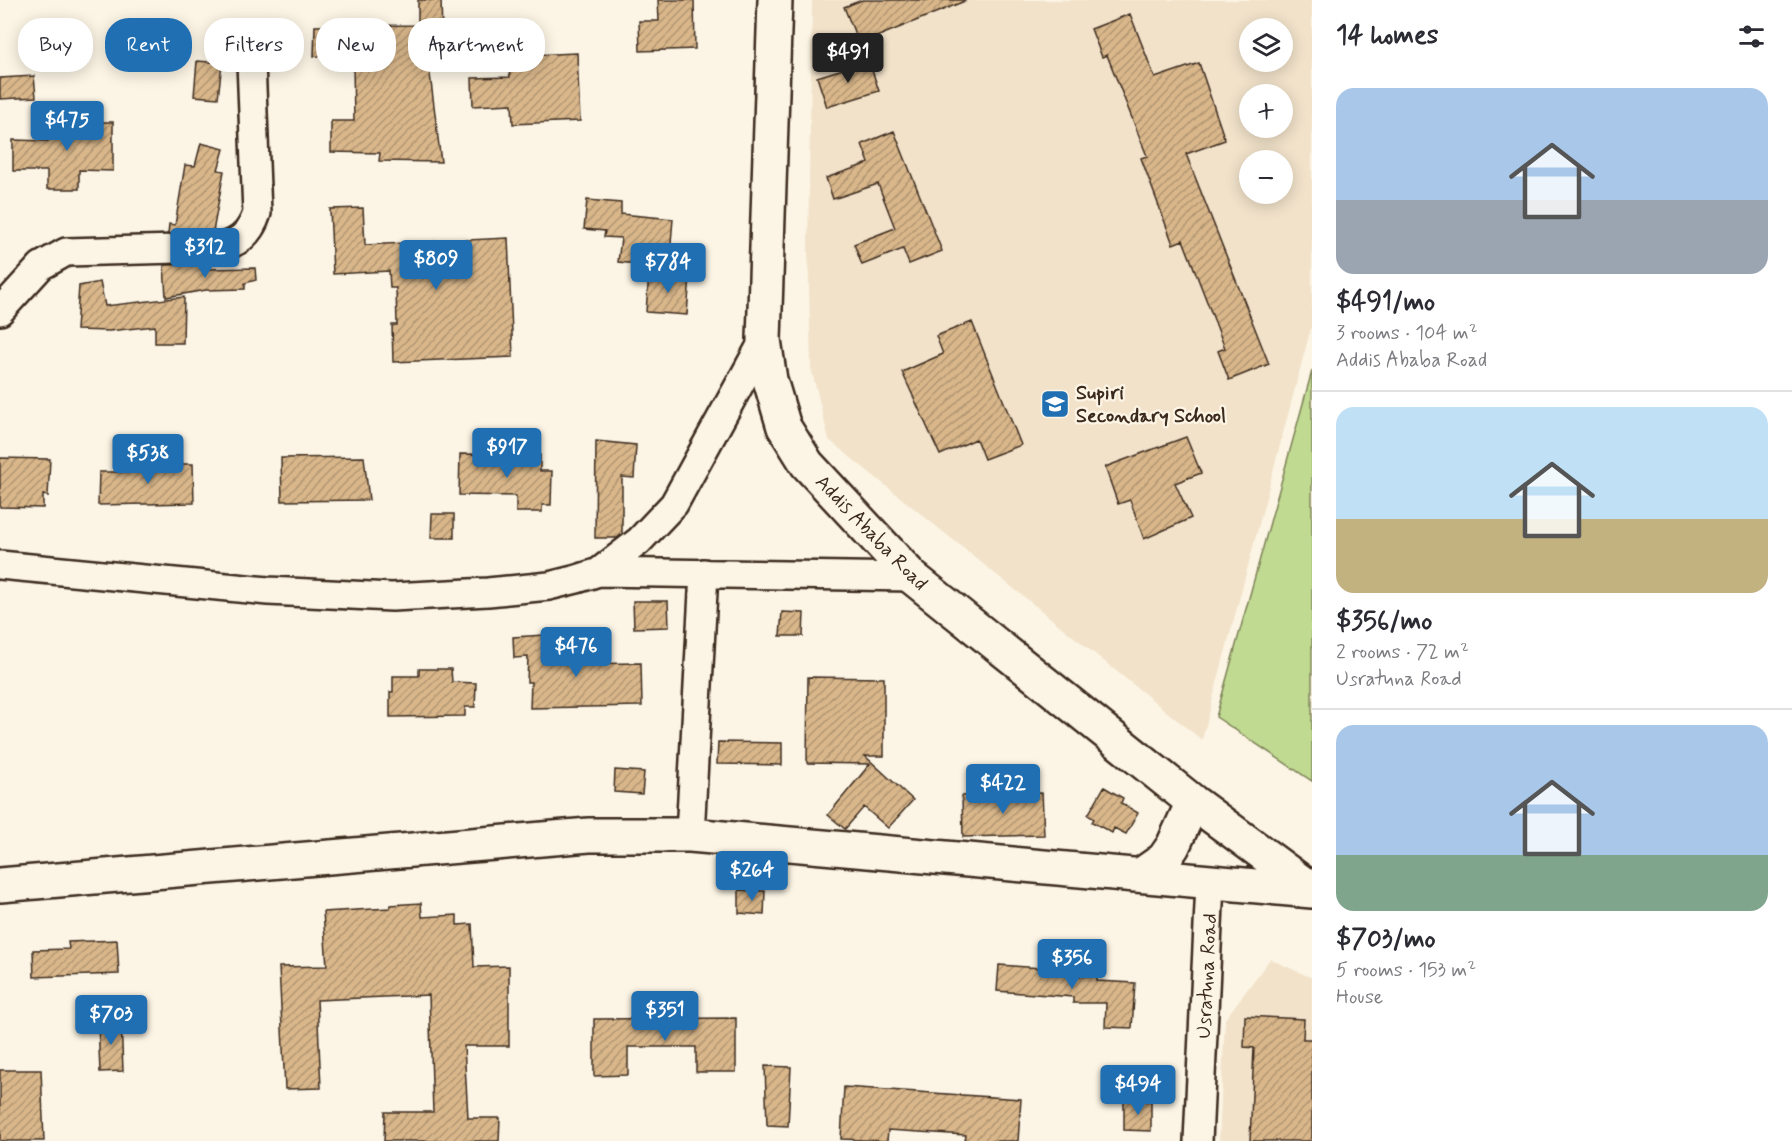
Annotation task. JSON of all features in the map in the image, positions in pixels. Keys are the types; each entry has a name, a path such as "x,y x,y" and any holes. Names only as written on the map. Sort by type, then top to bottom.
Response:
{"street":[{"name":"Addis Ababa Road","path":"775,0 764,340 770,380 784,427 807,464 912,576 1193,802 1312,890"},
{"path":"0,311 41,266 66,252 215,248 230,246 246,235 253,226 257,213 251,72"},
{"path":"599,572 645,534 674,504 764,340"},
{"path":"0,565 257,590 392,597 549,586 599,572 912,576"},
{"path":"690,836 704,573"},
{"path":"1141,875 1164,859 1173,846 1193,802"},
{"path":"0,885 589,835 690,836 1210,883 1312,890"},
{"name":"Usratuna Road","path":"1198,1141 1210,883"}],"shaded area":[{"name":"Supiri Secondary School","path":"812,0 1312,0 1312,324 1202,740 829,440 811,368 808,246"},
{"path":"1270,959 1312,978 1312,1141 1219,1141 1225,1019"}],"green space":[{"path":"1312,371 1312,781 1216,717"}],"building":[{"path":"418,0 441,0 442,18 418,18"},
{"path":"658,0 694,0 695,49 640,51 639,21 659,21"},
{"path":"862,0 965,1 859,44 844,7"},
{"path":"1130,14 1155,78 1199,63 1225,140 1186,154 1269,364 1229,380 1218,351 1225,348 1183,240 1173,244 1141,158 1147,156 1107,55 1102,57 1091,29"},
{"path":"396,25 408,25 408,72 430,72 441,162 379,161 380,153 331,152 331,121 354,121 353,72 396,72"},
{"path":"316,26 316,56 314,56"},
{"path":"577,53 580,121 513,124 512,104 473,106 472,78 510,77 509,72 545,72 545,54"},
{"path":"197,61 204,62 204,72 221,72 218,98 194,96"},
{"path":"869,61 879,91 827,107 817,77"},
{"path":"34,76 36,97 0,99 0,78"},
{"path":"46,122 113,122 113,171 79,170 79,189 47,189 47,171 13,171 13,140 48,141"},
{"path":"894,131 942,251 909,264 903,249 862,265 854,244 895,228 878,184 833,199 826,178 869,163 862,144"},
{"path":"201,143 224,149 218,170 224,171 213,232 168,234 169,224 175,225 185,165 195,166"},
{"path":"587,200 621,203 621,214 673,219 669,267 618,262 621,238 604,237 605,231 584,229"},
{"path":"363,208 365,245 508,238 513,357 393,362 392,325 397,325 396,288 390,288 389,271 333,274 330,209"},
{"path":"208,264 207,269 255,268 256,280 245,283 245,289 206,290 166,297 164,265"},
{"path":"649,273 690,275 687,315 646,312"},
{"path":"100,282 105,306 184,297 183,343 155,343 155,326 109,331 76,330 79,286"},
{"path":"972,322 1021,445 984,459 976,439 940,455 902,372 943,354 936,336"},
{"path":"1186,437 1201,473 1175,483 1191,518 1144,539 1130,500 1118,504 1105,467"},
{"path":"596,441 636,445 634,478 622,477 622,534 617,538 595,538"},
{"path":"460,454 540,455 540,471 552,471 551,505 542,505 542,512 516,512 516,496 459,495"},
{"path":"364,457 369,500 282,501 281,458"},
{"path":"0,458 50,459 48,496 43,495 43,508 0,507"},
{"path":"168,460 168,464 193,464 194,503 98,505 99,472 137,472 138,461"},
{"path":"432,514 454,514 454,538 431,538"},
{"path":"633,601 668,601 669,627 634,628"},
{"path":"782,612 804,613 803,636 780,636"},
{"path":"561,634 563,664 641,663 642,706 530,708 531,682 527,682 528,657 514,658 513,637"},
{"path":"419,669 451,669 452,682 476,683 475,707 465,707 465,716 390,717 390,692 393,692 393,676 419,676"},
{"path":"808,677 884,678 884,756 865,756 913,800 888,828 864,807 845,829 828,815 870,764 807,763"},
{"path":"718,742 782,743 782,765 717,764"},
{"path":"615,770 644,772 642,794 614,792"},
{"path":"1104,787 1123,798 1121,803 1138,813 1126,834 1114,828 1112,833 1092,822 1094,819 1088,815"},
{"path":"1042,793 1044,835 963,837 962,796"},
{"path":"739,890 765,891 764,915 739,913"},
{"path":"421,903 422,917 457,915 457,925 472,924 474,967 509,966 509,1046 464,1046 468,1118 500,1118 499,1141 384,1141 385,1112 433,1112 429,995 317,1000 321,1088 285,1089 279,967 327,966 323,912 390,908 390,905"},
{"path":"117,940 119,974 34,977 33,950 69,949 68,942"},
{"path":"999,965 1070,970 1069,976 1097,976 1097,981 1135,983 1132,1028 1105,1027 1106,1003 1073,1003 1073,997 997,991"},
{"path":"1245,1016 1304,1019 1303,1039 1312,1039 1312,1141 1250,1141 1254,1048 1244,1047"},
{"path":"736,1018 736,1072 696,1072 696,1047 628,1047 628,1075 594,1076 594,1019"},
{"path":"121,1020 123,1071 100,1072 98,1022"},
{"path":"765,1066 791,1067 788,1126 767,1125"},
{"path":"0,1070 41,1070 44,1141 0,1141"},
{"path":"844,1087 1021,1099 1018,1141 965,1141 966,1135 888,1130 887,1141 841,1139"},
{"path":"1124,1100 1151,1101 1151,1131 1124,1130"}],"place":[{"name":"Supiri Secondary School","path":"1055,404"}]}
